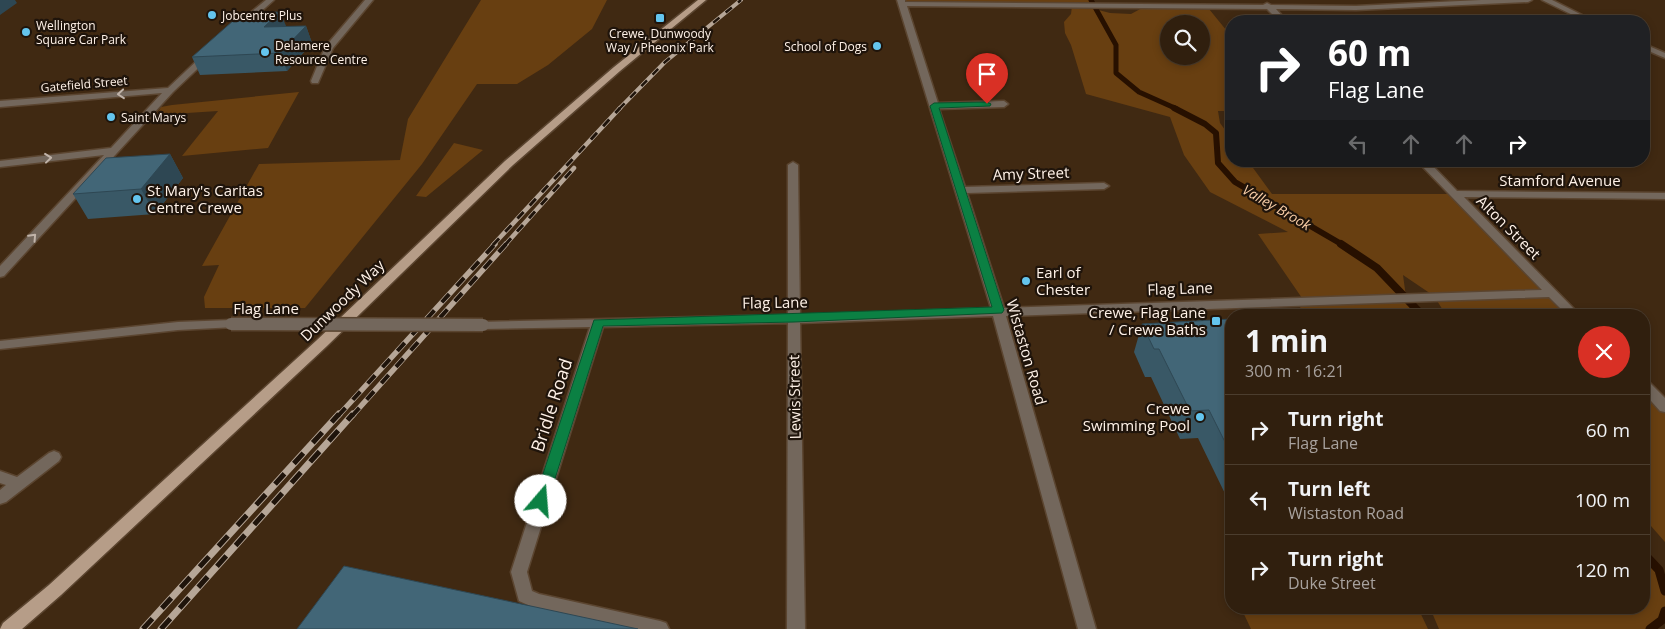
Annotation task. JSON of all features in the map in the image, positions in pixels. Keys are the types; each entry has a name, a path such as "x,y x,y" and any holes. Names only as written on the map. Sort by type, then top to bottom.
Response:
{"main road":[{"name":"Dunwoody Way","path":"9,629 62,584 322,343 509,163 617,68 702,0"}],"street":[{"path":"238,28 270,0"},
{"path":"315,81 329,47 369,0"},
{"path":"1262,0 1277,15"},
{"path":"902,2 1106,7 1392,8 1528,0"},
{"path":"1546,0 1577,15"},
{"name":"Wistaston Road","path":"902,2 998,310 1087,629"},
{"path":"0,273 170,90 218,47"},
{"path":"1650,49 1665,57"},
{"path":"1650,58 1665,57"},
{"name":"Gatefield Street","path":"0,104 170,90"},
{"path":"934,106 1004,104"},
{"path":"0,164 112,151"},
{"name":"Lewis Street","path":"793,165 796,629"},
{"name":"Alton Street","path":"1428,167 1568,309"},
{"name":"Amy Street","path":"960,190 1104,186"},
{"name":"Stamford Avenue","path":"1454,194 1665,196"},
{"name":"Flag Lane","path":"0,345 178,326 231,324 483,325 794,318 1552,293"},
{"name":"Bridle Road","path":"598,322 518,572 520,585 525,596 537,601 660,629"},
{"path":"1650,391 1665,407"},
{"path":"0,498 54,457"},
{"path":"0,477 18,484"}],"shaded area":[{"path":"481,0 607,0 592,29 548,65 517,84 477,84 422,164 305,308 205,308 204,297 219,265 202,266 259,164 400,160 408,119"},
{"path":"901,0 1091,0 1087,7 1110,13 1131,14 1144,7 1209,9 1225,29 1225,111 1218,111 1220,123 1225,130 1225,167 1252,167 1272,194 1455,194 1568,309 1442,309 1434,296 1403,275 1406,297 1417,309 1299,309 1304,301 1258,234 1288,232 1210,192 1184,155 1170,117 1086,94 1071,45 1065,33 1064,22 1071,14 1072,6 902,4"},
{"path":"299,92 268,148 182,156 218,111 156,115 161,107 172,105"},
{"path":"454,143 483,150 426,197 416,196"},
{"path":"1650,391 1665,407 1665,542 1650,525"},
{"path":"1650,560 1659,570 1665,591 1665,611 1662,620 1650,629 1439,629 1433,614 1650,614"},
{"path":"1244,614 1421,614 1428,629 1251,629"}],"building":[{"path":"280,12 264,27 306,26 280,53 192,57 242,13"},
{"path":"170,154 141,189 73,194 106,158"},
{"path":"1225,319 1225,442 1209,410 1190,411 1159,349 1154,349 1142,324"},
{"path":"344,566 638,629 297,629"}],"waterway":[{"name":"Valley Brook","path":"1091,0 1116,45 1116,73 1139,92 1177,109"},
{"name":"Valley Brook","path":"1174,108 1205,124 1216,133 1218,163 1235,182 1343,245"},
{"name":"Valley Brook","path":"1341,244 1377,268 1416,309"},
{"name":"Valley Brook","path":"1650,560 1659,570 1665,591"},
{"name":"Valley Brook","path":"1650,629 1662,620 1665,611"}],"railway":[{"path":"619,109 665,62 741,0"},
{"path":"493,245 620,108"},
{"path":"505,245 574,168"},
{"path":"338,416 495,244"},
{"path":"352,416 506,244"},
{"path":"143,629 339,414"},
{"path":"161,629 353,414"}],"place":[{"name":"Jobcentre Plus","path":"212,15"},
{"name":"Crewe, Dunwoody Way / Pheonix Park","path":"660,18"},
{"name":"Wellington Square Car Park","path":"26,32"},
{"name":"School of Dogs","path":"877,46"},
{"name":"Delamere Resource Centre","path":"265,52"},
{"name":"Saint Marys","path":"111,117"},
{"name":"St Mary's Caritas Centre Crewe","path":"137,199"},
{"name":"Earl of Chester","path":"1026,281"},
{"name":"Crewe, Flag Lane / Crewe Baths","path":"1216,321"},
{"name":"Crewe Swimming Pool","path":"1200,417"}],"route":[{"path":"541,501 598,322 794,318 998,310 934,106 987,104"}]}
